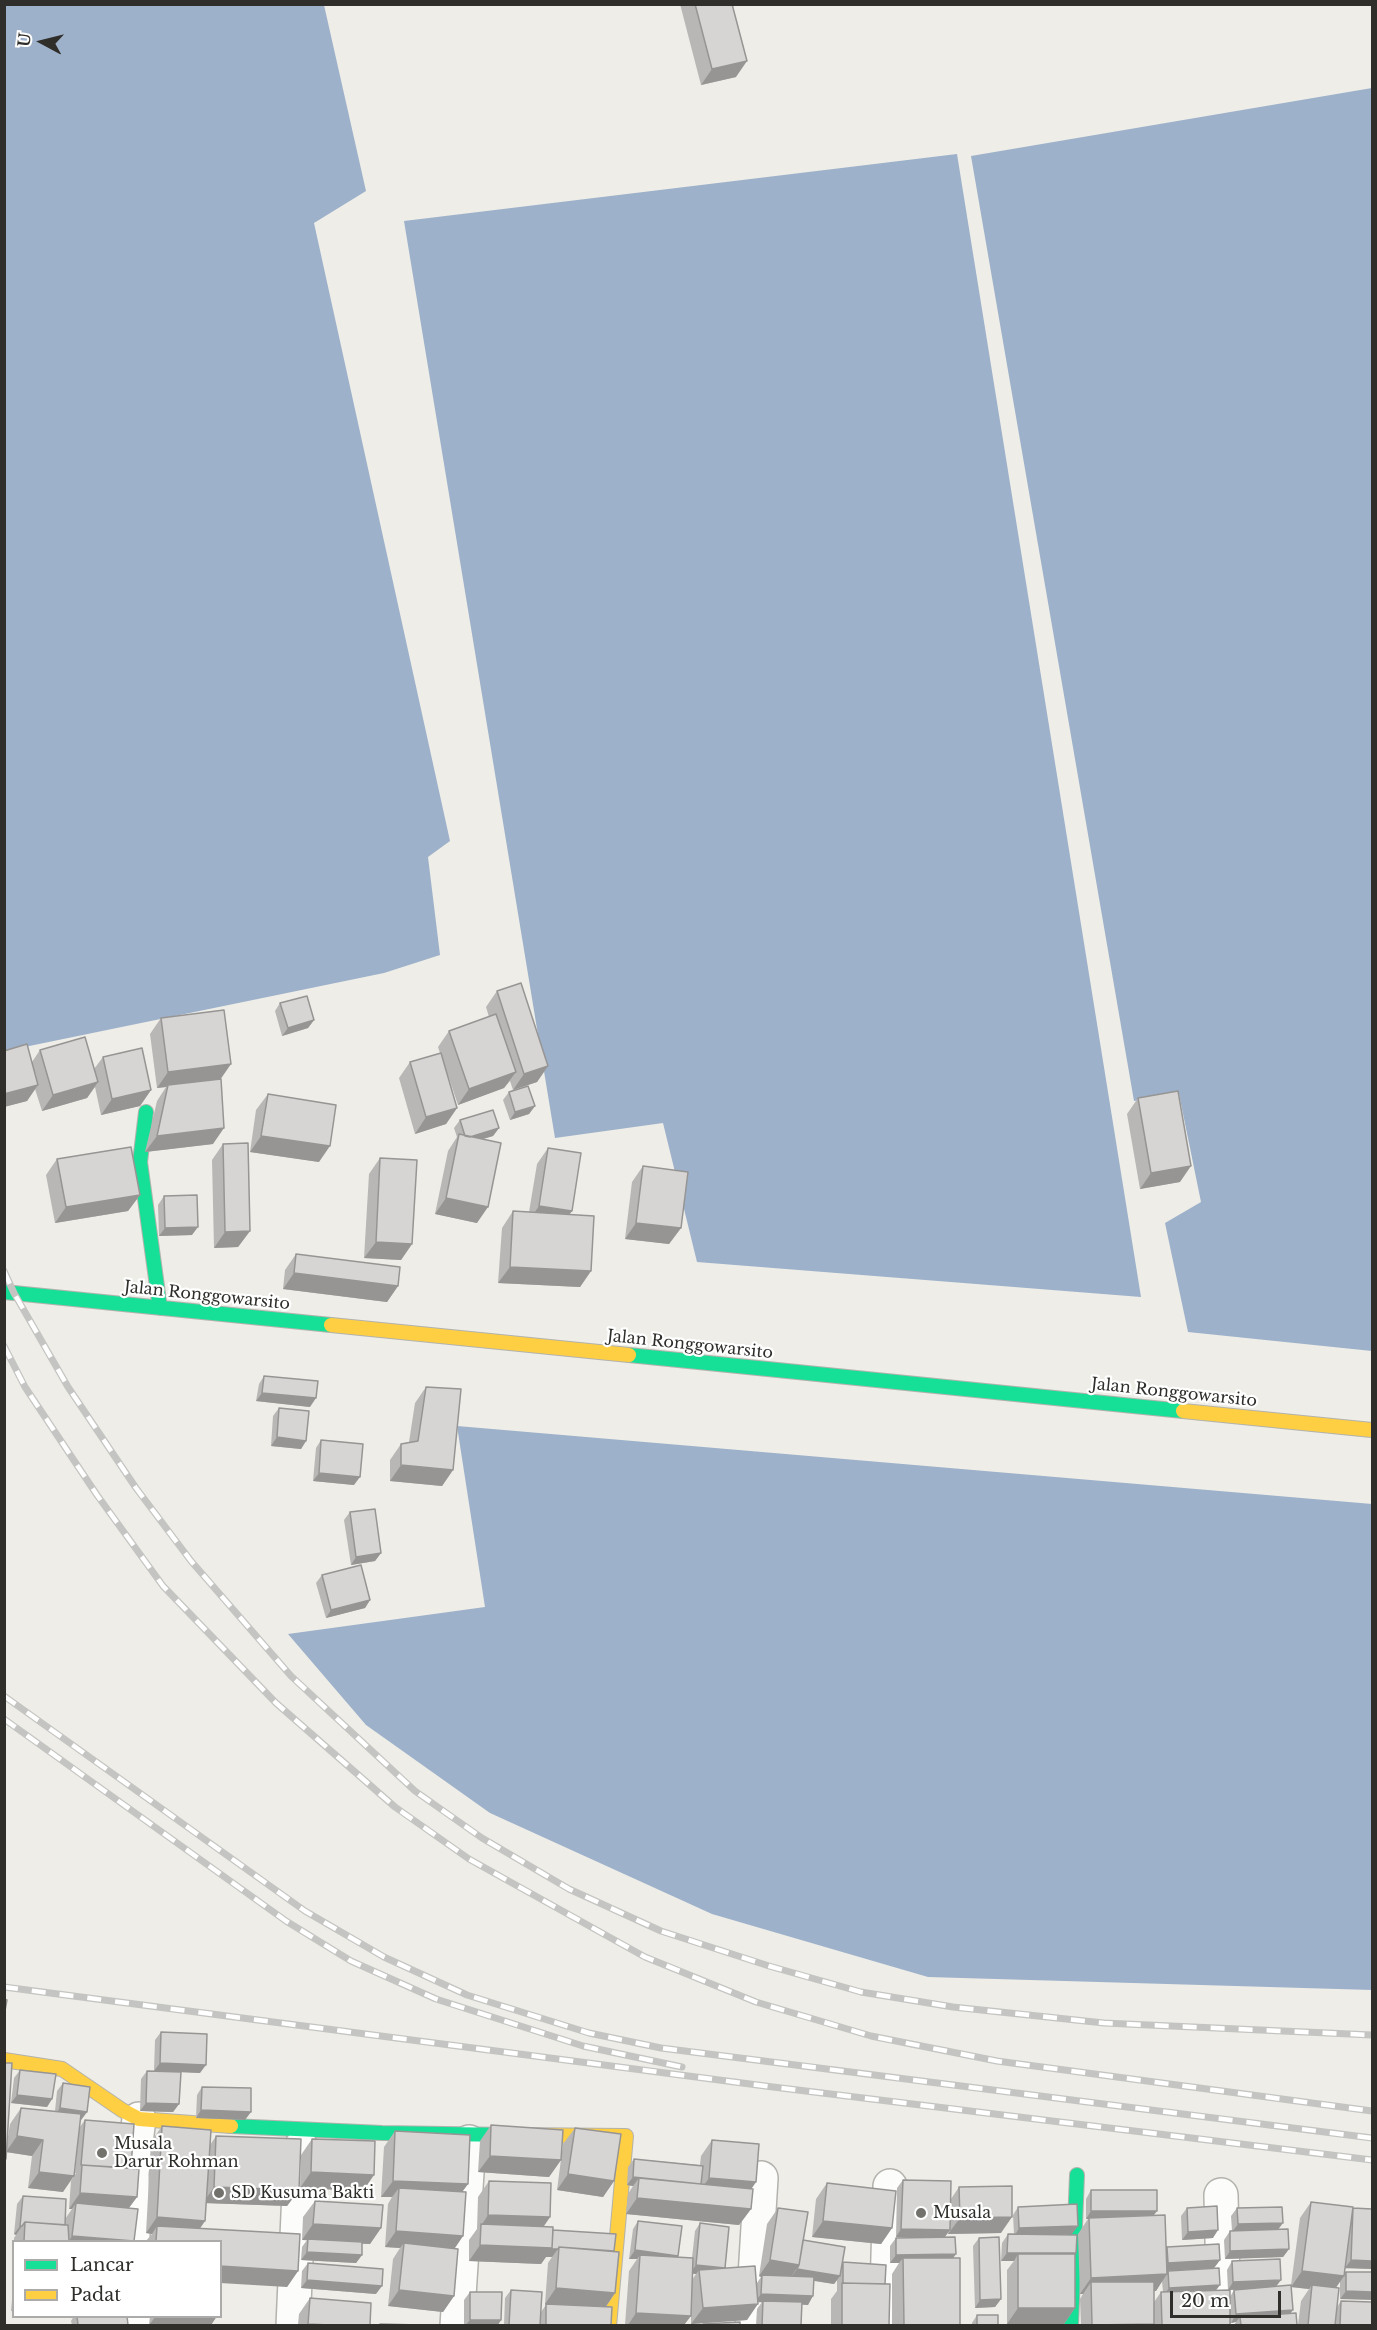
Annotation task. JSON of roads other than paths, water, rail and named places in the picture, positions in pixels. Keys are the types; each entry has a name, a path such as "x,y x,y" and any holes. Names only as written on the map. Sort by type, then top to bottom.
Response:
{"main road":[{"path":"146,1112 140,1161 160,1308"},
{"name":"Jalan Ronggowarsito","path":"4,1292 1372,1430"},
{"path":"6,2071 62,2068 122,2110 139,2119 302,2131 469,2136 626,2136 609,2325"},
{"path":"1071,2325 1077,2175"}],"street":[{"path":"133,2240 132,2173 139,2119"},
{"path":"293,2325 302,2131"},
{"path":"458,2325 469,2136"},
{"path":"752,2325 761,2178"},
{"path":"886,2325 890,2186"},
{"path":"1221,2195 1224,2325"}],"water":[{"path":"5,5 324,5 366,191 314,223 450,841 428,857 440,955 384,973 5,1051"},
{"path":"1372,88 1372,1351 1188,1332 1165,1223 1201,1202 1179,1094 1134,1101 971,156"},
{"path":"957,154 1141,1297 697,1262 663,1123 555,1138 404,221"},
{"path":"457,1426 1372,1504 1372,1990 928,1977 712,1914 490,1813 366,1725 288,1634 485,1607"}],"railway":[{"path":"4,1271 14,1293 68,1387 136,1488 191,1561 291,1676 415,1791 482,1838 569,1889 661,1931 769,1966 861,1992 953,2007 1104,2023 1372,2035"},
{"path":"4,1346 25,1387 97,1495 163,1586 276,1703 395,1807 469,1859 645,1957 756,2002 871,2036 997,2061 1372,2111"},
{"path":"4,1696 305,1911 384,1957 467,1995 589,2033 661,2048 1372,2138"},
{"path":"4,1719 286,1921 351,1961 436,1999 583,2046 682,2067"},
{"path":"4,1987 773,2087 1372,2160"}],"place":[{"name":"Musala Darur Rohman","path":"102,2153"},
{"name":"SD Kusuma Bakti","path":"219,2193"},
{"name":"Musala","path":"921,2213"}]}
